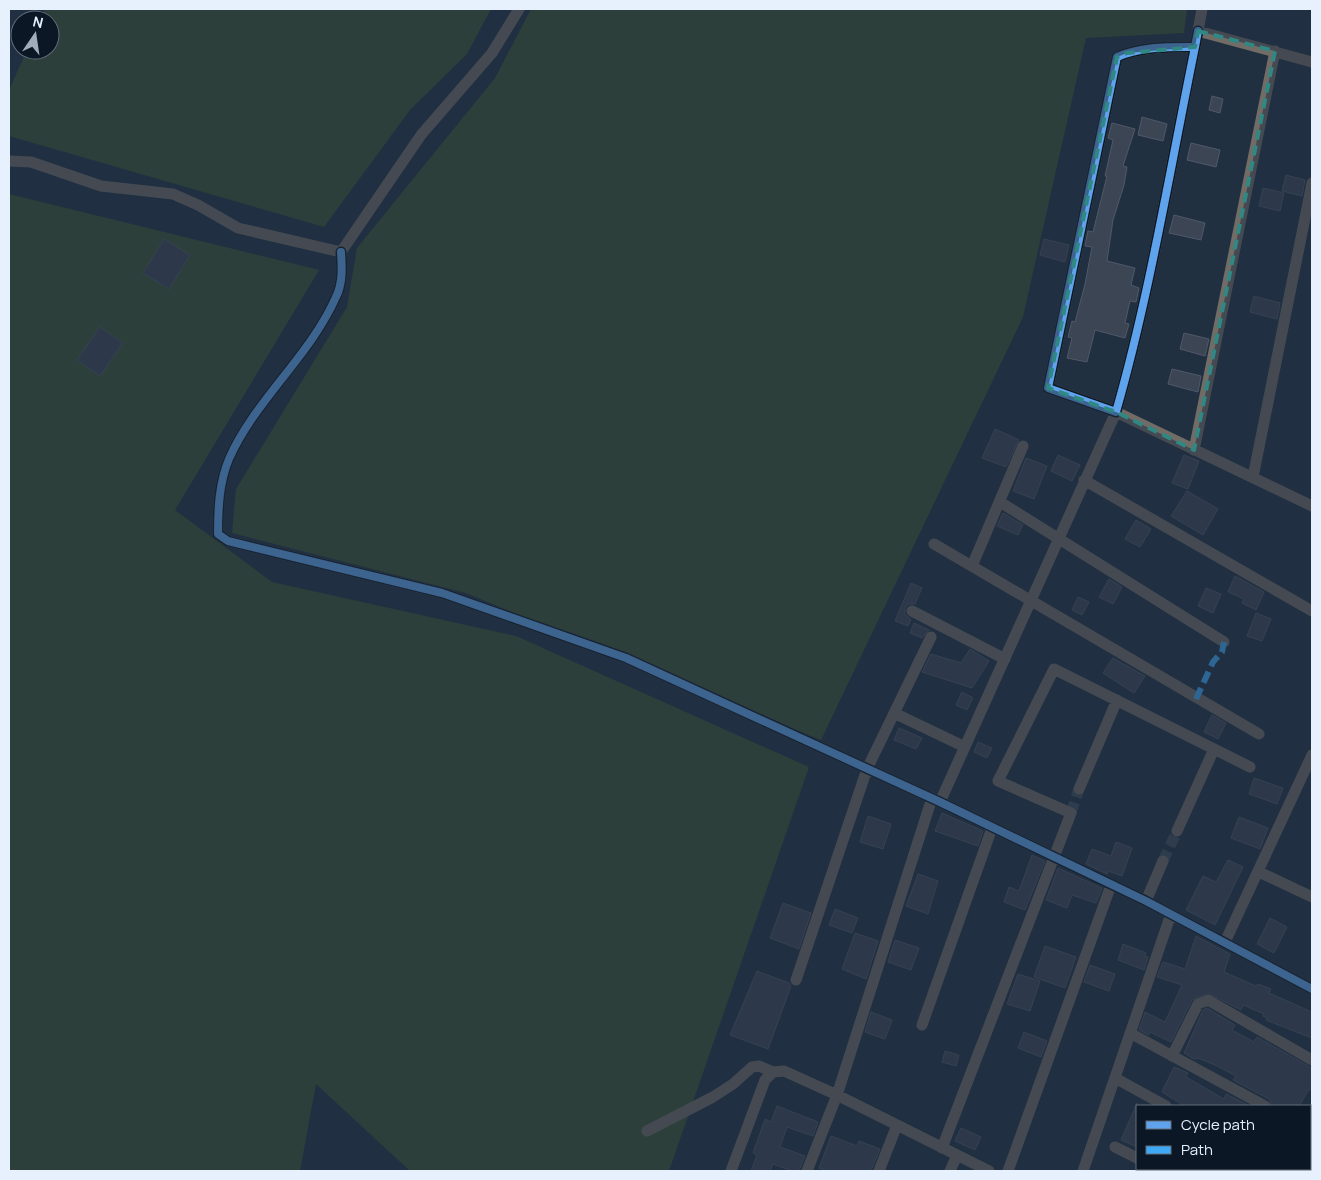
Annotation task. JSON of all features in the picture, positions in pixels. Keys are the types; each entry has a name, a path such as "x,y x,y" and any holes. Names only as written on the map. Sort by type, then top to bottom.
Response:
{"street":[{"path":"519,9 492,53 421,135 341,252 342,273 337,296 322,323 242,435 229,460 220,491 218,534 228,541 442,593 617,655 936,800 1146,901 1312,989"},
{"path":"807,1171 837,1095 936,800 965,747 1116,412 1129,368 1202,9"},
{"path":"1198,31 1312,62"},
{"path":"1195,47 1167,47 1127,53 1117,58 1048,388 1116,412 1312,506"},
{"path":"1194,450 1275,51"},
{"path":"9,161 31,162 100,186 173,194 198,204 238,228 341,252"},
{"path":"1253,478 1312,184"},
{"path":"972,566 1023,446"},
{"path":"1084,480 1312,611"},
{"path":"1000,502 1224,642"},
{"path":"934,544 1259,734"},
{"path":"912,611 1005,659"},
{"path":"796,980 867,769 931,637"},
{"path":"942,1148 1070,813 998,781 1054,669 1250,767"},
{"path":"1080,789 1117,700"},
{"path":"894,713 965,747"},
{"path":"1177,831 1214,749"},
{"path":"1225,942 1312,755"},
{"path":"922,1025 992,828"},
{"path":"1146,901 1163,860"},
{"path":"1259,872 1312,897"},
{"path":"1008,1171 1111,885"},
{"path":"1083,1171 1171,914"},
{"path":"1172,1056 1198,1004 1208,1000 1312,1060"},
{"path":"1130,1033 1263,1105"},
{"path":"647,1131 713,1097 733,1084 752,1066 759,1066 773,1072 784,1071 837,1095 989,1171"},
{"path":"731,1171 765,1080 773,1072"},
{"path":"1115,1078 1164,1105"},
{"path":"879,1171 897,1125"},
{"path":"1115,1147 1136,1158"},
{"path":"950,1171 957,1155"}],"highlighted area":[{"path":"1198,31 1275,51 1194,450 1116,412 1048,388 1117,57 1127,53 1195,47"}],"green space":[{"path":"491,9 467,54 410,110 324,227 9,136 9,90 22,60 60,60 60,10 45,10"},
{"path":"531,9 1187,9 1184,33 1086,38 1023,317 821,740 466,593 232,533 236,489 347,307 357,248 495,78"},
{"path":"9,194 319,270 175,510 272,582 516,636 809,767 669,1171 410,1171 316,1084 300,1171 9,1171"}],"building":[{"path":"1212,96 1223,99 1220,113 1209,110"},
{"path":"1142,117 1167,124 1163,141 1138,135"},
{"path":"1112,123 1135,129 1123,166 1127,167 1124,185 1113,220 1107,261 1135,268 1131,285 1139,288 1136,302 1130,301 1125,323 1129,324 1125,338 1095,330 1087,362 1067,358 1072,338 1068,337 1072,321 1075,322 1085,284 1092,247 1085,246 1088,231 1093,232 1107,176 1105,176 1113,140 1108,138"},
{"path":"1191,143 1220,150 1216,167 1187,160"},
{"path":"1286,175 1305,180 1302,196 1282,191"},
{"path":"1263,188 1284,193 1280,211 1259,206"},
{"path":"1174,215 1205,223 1201,240 1169,233"},
{"path":"164,239 190,255 169,289 143,273"},
{"path":"1044,239 1069,245 1065,262 1040,255"},
{"path":"1254,296 1280,303 1277,319 1250,312"},
{"path":"100,327 123,343 100,376 77,360"},
{"path":"1184,333 1209,339 1205,356 1180,349"},
{"path":"1172,369 1201,376 1198,392 1168,384"},
{"path":"995,429 1019,440 1006,467 982,458"},
{"path":"1058,455 1080,465 1072,481 1051,471"},
{"path":"1184,455 1199,461 1188,489 1172,483"},
{"path":"1026,458 1047,466 1034,499 1013,491"},
{"path":"1187,491 1218,509 1203,535 1171,516"},
{"path":"1003,513 1023,525 1018,535 997,526"},
{"path":"1136,520 1151,529 1140,547 1125,539"},
{"path":"1235,576 1264,592 1256,610 1242,603 1244,599 1228,592"},
{"path":"1109,579 1122,587 1113,604 1099,597"},
{"path":"911,583 922,588 915,604 908,604 905,608 905,615 911,619 908,626 895,621"},
{"path":"1206,588 1221,594 1213,613 1198,606"},
{"path":"1078,597 1089,602 1082,615 1072,610"},
{"path":"1256,613 1271,619 1262,641 1247,636"},
{"path":"914,623 929,630 922,638 910,633"},
{"path":"970,649 989,661 972,688 922,672 931,654 961,663"},
{"path":"1113,658 1145,676 1134,693 1103,673"},
{"path":"962,692 973,698 967,710 956,705"},
{"path":"1212,715 1226,723 1218,739 1204,732"},
{"path":"899,728 922,738 916,749 894,740"},
{"path":"978,742 992,748 987,758 974,752"},
{"path":"1254,778 1283,788 1277,804 1249,794"},
{"path":"942,813 983,831 978,846 935,831"},
{"path":"868,816 891,824 883,849 860,842"},
{"path":"1239,817 1268,828 1260,849 1231,838"},
{"path":"1116,842 1132,848 1122,876 1108,871 1107,874 1086,864 1092,849 1111,856"},
{"path":"1032,855 1045,861 1025,910 1004,902 1009,887 1019,891"},
{"path":"1228,860 1243,867 1215,925 1186,910 1203,876 1216,882"},
{"path":"1058,868 1102,888 1096,903 1072,895 1067,908 1046,900"},
{"path":"918,874 938,881 928,914 906,906"},
{"path":"783,903 811,913 799,949 770,938"},
{"path":"835,909 858,918 852,933 829,925"},
{"path":"1270,918 1287,927 1274,953 1257,944"},
{"path":"855,933 878,941 866,979 842,969"},
{"path":"1196,936 1230,954 1224,972 1256,986 1258,984 1271,989 1269,993 1312,1012 1312,1038 1266,1020 1267,1018 1263,1016 1264,1014 1243,1005 1241,1010 1208,993 1192,1000 1171,1042 1150,1032 1149,1035 1139,1030 1145,1012 1165,1022 1182,985 1157,977 1163,962 1185,969"},
{"path":"895,940 919,948 911,970 888,962"},
{"path":"1123,944 1146,953 1145,956 1148,957 1144,970 1118,960"},
{"path":"1045,946 1076,957 1065,988 1034,977"},
{"path":"1090,965 1115,974 1109,991 1084,982"},
{"path":"757,971 789,983 791,986 768,1049 730,1035"},
{"path":"1018,974 1040,981 1030,1011 1007,1004"},
{"path":"1207,1008 1235,1025 1232,1030 1254,1042 1257,1037 1312,1068 1312,1091 1309,1089 1300,1105 1272,1105 1269,1099 1233,1080 1236,1076 1215,1065 1198,1058 1194,1059 1184,1053 1203,1010"},
{"path":"871,1012 892,1020 885,1039 865,1032"},
{"path":"1024,1032 1047,1041 1041,1057 1018,1048"},
{"path":"945,1051 959,1055 956,1066 942,1062"},
{"path":"1174,1067 1188,1073 1186,1077 1224,1099 1226,1094 1248,1105 1183,1105 1162,1092"},
{"path":"1136,1105 1136,1147 1121,1140"},
{"path":"777,1106 818,1122 813,1136 787,1127 780,1147 805,1156 799,1171 792,1171 773,1164 770,1171 751,1171 757,1155 753,1153 765,1119 771,1122"},
{"path":"961,1128 981,1137 975,1150 955,1141"},
{"path":"831,1136 857,1146 859,1141 880,1149 871,1171 827,1171 819,1168"}],"tunnel":[{"path":"1071,813 1079,789"},
{"path":"1163,861 1177,831"}],"marked path":[{"path":"1196,699 1213,662 1222,652 1224,642"}],"cycle path":[{"path":"1195,47 1146,49 1117,57 1048,388 1116,412 1149,276 1168,185 1195,47 1198,31"},
{"path":"341,252 340,286 325,318 298,359 253,417 229,459 221,487 218,534 228,541 442,593 626,658 940,802 1146,901 1312,989"}]}
